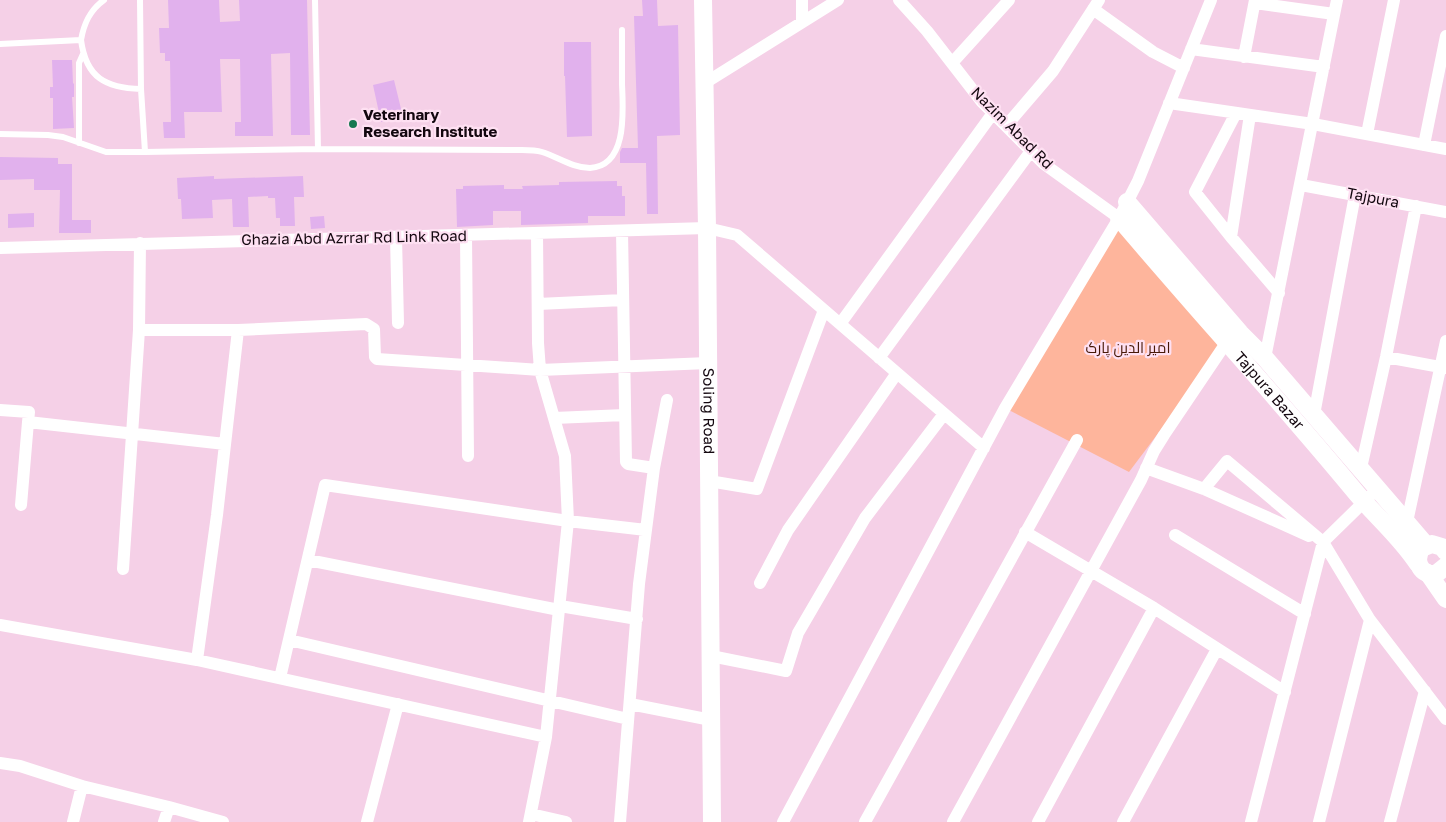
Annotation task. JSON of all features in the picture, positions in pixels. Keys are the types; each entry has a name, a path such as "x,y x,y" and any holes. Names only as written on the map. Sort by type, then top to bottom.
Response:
{"street":[{"name":"Soling Road","path":"703,0 707,228 712,822"},
{"path":"802,0 802,22"},
{"name":"Nazim Abad Rd","path":"899,0 928,31 982,102 1044,164 1119,218"},
{"path":"952,62 1009,0"},
{"path":"783,822 1005,408 1119,218 1138,181 1211,0"},
{"path":"1265,358 1337,0"},
{"path":"1366,134 1394,0"},
{"path":"1244,56 1255,1 1334,14"},
{"path":"705,82 831,2"},
{"path":"1006,126 1053,71 1096,4 1153,52 1184,68"},
{"path":"1424,145 1446,36"},
{"path":"1191,50 1324,67"},
{"path":"1170,102 1313,124 1446,149"},
{"path":"1236,112 1195,192 1279,293"},
{"path":"840,324 993,113"},
{"path":"1231,237 1250,115"},
{"path":"879,358 1031,151"},
{"name":"Tajpura","path":"1301,185 1446,212"},
{"path":"1314,415 1355,195"},
{"name":"Tajpura Bazar","path":"1127,202 1233,338 1266,385 1363,502 1442,562 1446,599"},
{"path":"1361,468 1386,357 1416,206"},
{"name":"Tajpura Bazar","path":"1119,218 1233,338 1265,358 1426,545 1419,553 1442,562"},
{"name":"Ghazia Abd Azrrar Rd Link Road","path":"0,248 707,228 737,235 984,448"},
{"path":"622,231 626,462 654,468"},
{"path":"537,233 540,370 565,456 568,521 546,737 530,818 566,822"},
{"path":"466,235 468,456"},
{"path":"396,237 398,323"},
{"path":"123,568 139,330 140,243"},
{"path":"538,304 624,300"},
{"path":"709,481 757,489 824,310"},
{"path":"139,330 238,330 366,324 374,329 375,357 377,360 540,370 708,363"},
{"path":"197,660 238,330"},
{"path":"953,822 1164,435 1233,338"},
{"path":"1406,522 1444,368 1446,341"},
{"path":"1386,357 1444,368"},
{"path":"760,583 788,530 897,373"},
{"path":"620,822 636,619 646,530 654,468 668,400"},
{"path":"0,410 29,412 20,505"},
{"path":"711,656 786,671 798,633 865,518 944,414"},
{"path":"554,418 625,415"},
{"path":"28,422 225,444"},
{"path":"865,822 1077,440"},
{"path":"1204,489 1227,461 1323,542 1370,620 1446,719"},
{"path":"1146,468 1204,489 1323,542"},
{"path":"280,678 324,487 328,485 568,521 646,530"},
{"path":"1251,822 1323,542 1378,488"},
{"path":"1026,532 1154,608 1285,692"},
{"path":"1175,535 1305,614"},
{"path":"308,560 559,608 636,619"},
{"path":"1038,822 1154,608"},
{"path":"1319,822 1370,620"},
{"path":"0,625 197,660 546,737"},
{"path":"289,640 628,718"},
{"path":"1123,822 1217,648"},
{"path":"1390,822 1425,691"},
{"path":"367,822 398,704"},
{"path":"630,704 711,720"},
{"path":"0,763 20,766 82,786 223,822"},
{"path":"72,822 82,786"},
{"path":"164,822 169,807"}],"lane":[{"path":"79,142 79,63 82,54 81,40 83,28 89,15 104,0"},
{"path":"140,0 141,89 145,152"},
{"path":"315,0 318,150"},
{"path":"0,134 48,135 79,142 106,152 318,150 541,151 559,160 588,168 608,162 620,140 623,119 622,30"},
{"path":"0,44 81,40"},
{"path":"82,54 100,80 112,86 141,89"}],"green space":[{"name":"امیر الدین پارک","path":"1119,218 1226,343 1129,472 1005,408"}],"building":[{"path":"168,0 219,0 220,22 240,21 239,0 307,0 310,135 291,135 290,53 271,54 273,136 235,136 235,122 241,122 240,59 220,59 222,112 184,112 185,138 164,138 163,122 171,122 170,61 165,61 165,53 160,53 159,28 169,28"},
{"path":"642,0 657,0 658,26 678,25 680,135 657,136 658,214 647,214 646,163 620,163 622,148 638,148 634,16 643,16"},
{"path":"564,42 591,42 592,136 567,137"},
{"path":"52,60 72,60 74,128 53,129 53,98 50,98 50,87 53,87"},
{"path":"394,80 403,117 381,122 373,85"},
{"path":"0,157 58,158 58,164 72,164 72,220 91,220 91,233 59,233 60,190 34,190 34,179 0,180"},
{"path":"214,176 214,179 303,176 304,197 294,197 295,226 280,226 280,218 276,218 275,198 268,198 268,196 248,197 249,227 233,227 232,199 212,200 213,218 182,219 181,199 178,199 177,178"},
{"path":"617,181 617,186 622,186 622,196 625,196 625,216 588,216 588,223 521,225 521,211 493,211 493,225 457,227 456,189 463,189 463,186 504,185 504,189 523,189 522,186 559,185 559,182"},
{"path":"34,213 34,227 8,228 8,214"},
{"path":"324,216 325,228 311,229 310,217"}],"place":[{"name":"Veterinary Research Institute","path":"353,124"}]}
